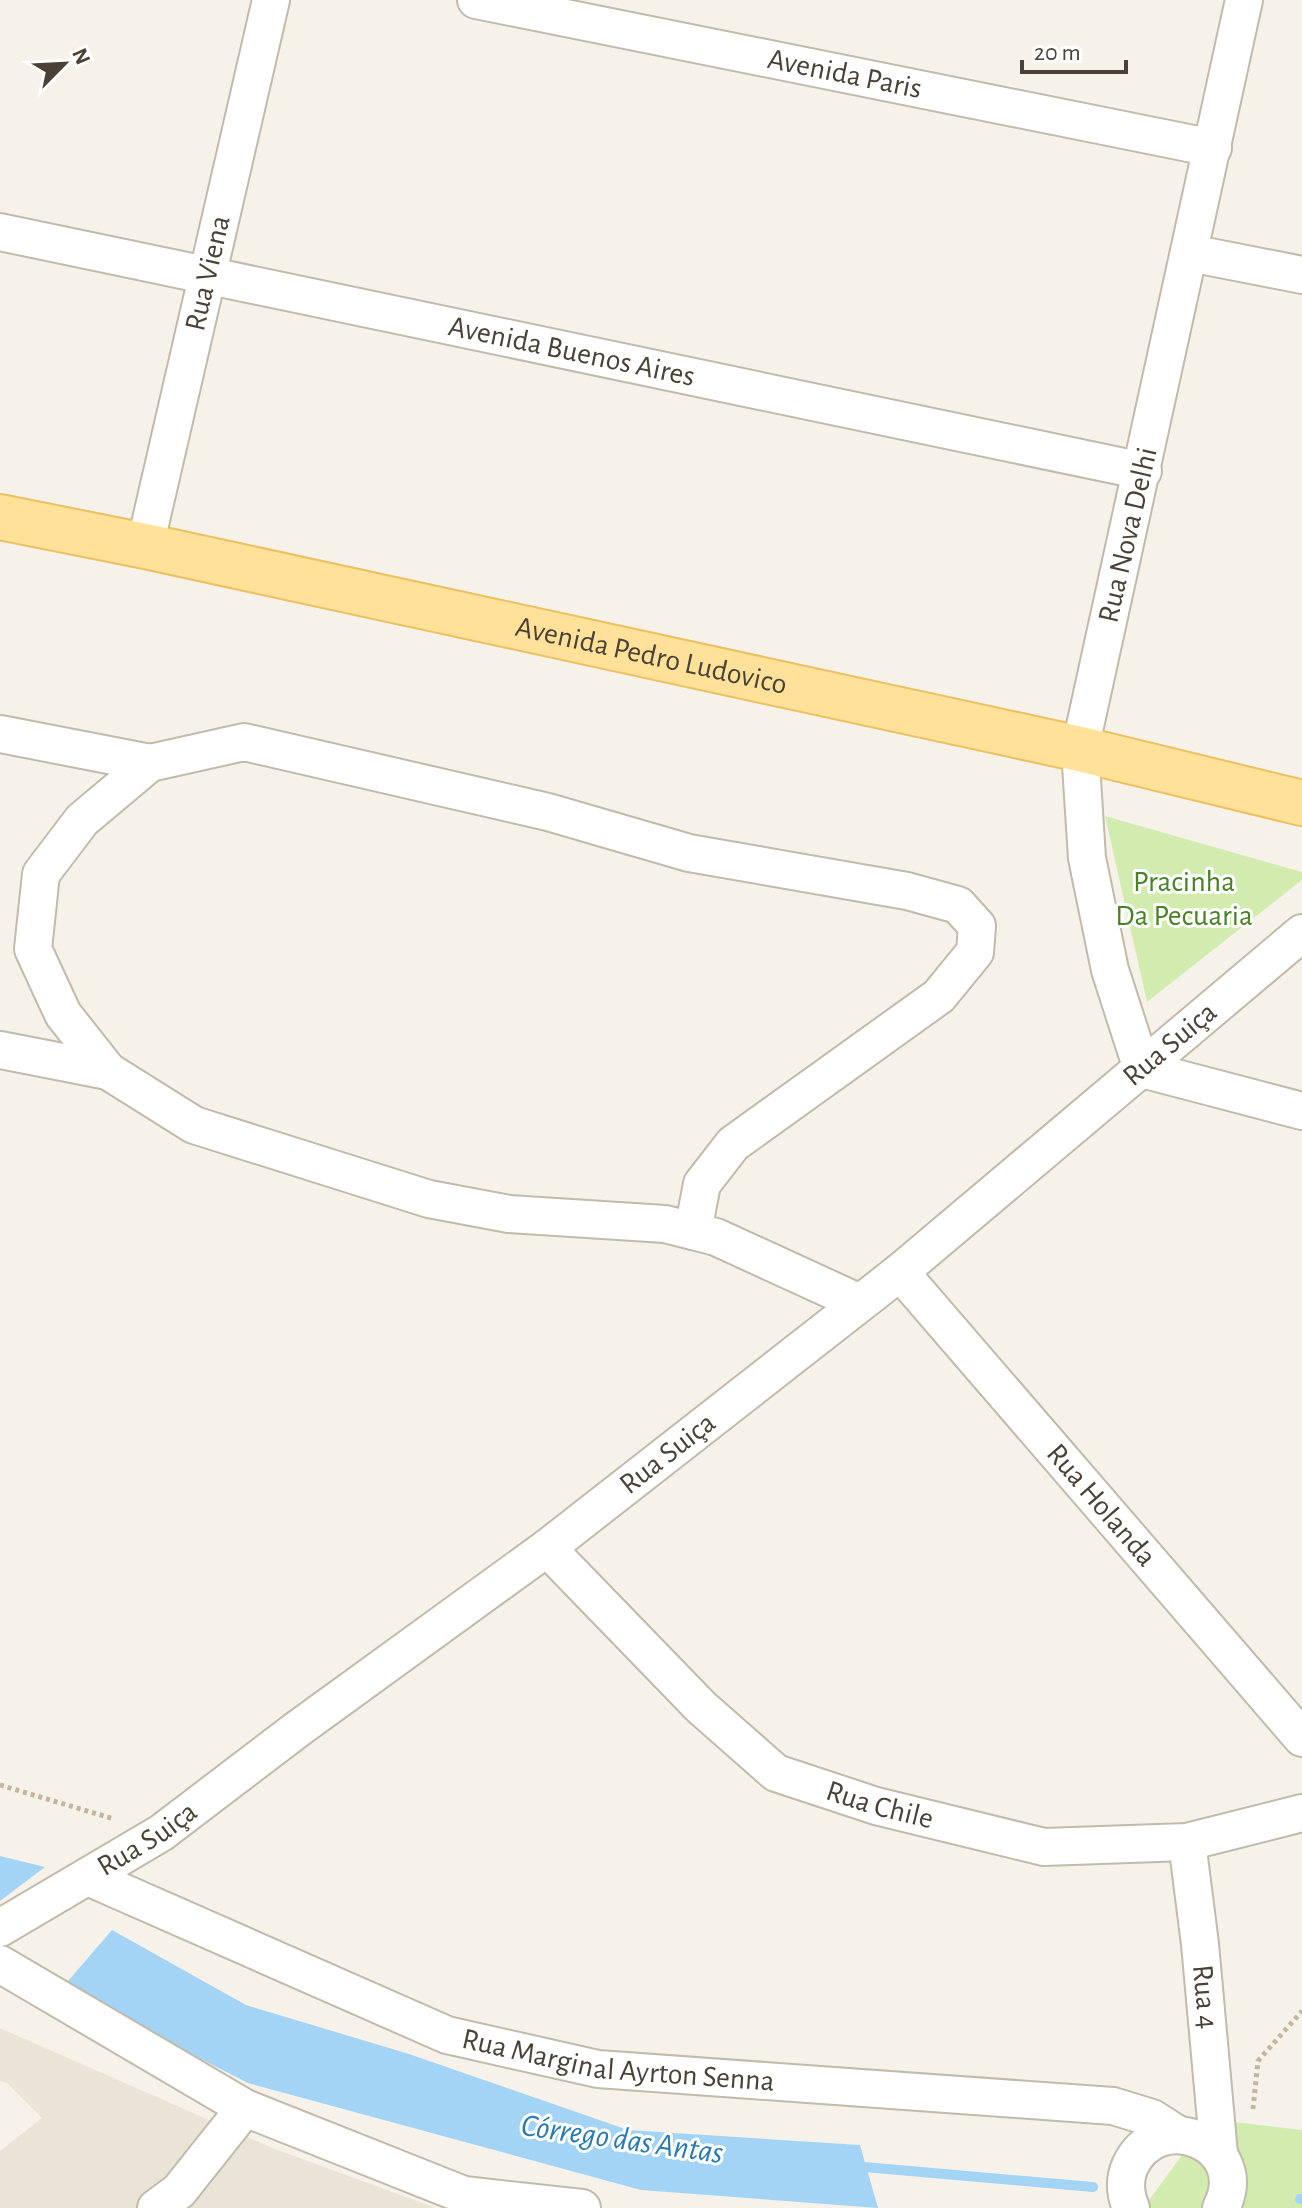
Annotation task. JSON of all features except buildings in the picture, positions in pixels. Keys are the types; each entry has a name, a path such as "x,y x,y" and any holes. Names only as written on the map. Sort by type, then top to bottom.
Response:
{"main road":[{"name":"Avenida Pedro Ludovico","path":"0,517 1080,749 1302,803"}],"street":[{"name":"Rua Viena","path":"145,546 271,0"},
{"name":"Avenida Paris","path":"476,0 1213,148"},
{"name":"Rua Nova Delhi","path":"1142,1069 1110,970 1087,858 1080,749 1244,0"},
{"name":"Avenida Buenos Aires","path":"0,232 1143,471"},
{"path":"1190,253 1302,275"},
{"path":"0,734 150,763 244,742 548,812 689,853 894,888 958,905 977,926 975,952 939,996 733,1144 716,1162 702,1184 693,1231"},
{"path":"150,763 82,820 41,874 33,949 63,1014 108,1071 194,1125 429,1199 509,1214 665,1224 716,1237 860,1303"},
{"name":"Rua Suiça","path":"0,1928 161,1833 299,1728 547,1548 900,1272 1302,933"},
{"path":"0,1050 108,1071"},
{"path":"1142,1069 1302,1111"},
{"name":"Rua Holanda","path":"900,1272 1302,1738"},
{"name":"Rua Chile","path":"547,1548 701,1707 776,1773 876,1806 1044,1847 1187,1842 1302,1813"},
{"name":"Rua 4","path":"1187,1842 1200,1944 1219,2154 1226,2168 1228,2183 1221,2208"},
{"name":"Rua Marginal Ayrton Senna","path":"88,1877 447,2035 598,2069 1113,2106 1152,2118 1177,2134 1193,2136 1219,2154"},
{"path":"0,1964 245,2108 464,2195 582,2208"},
{"path":"156,2208 179,2191 245,2108"},
{"path":"1131,2208 1125,2186 1135,2156 1161,2137 1177,2134"}],"path":[{"path":"0,1785 161,1833"},
{"path":"1252,2117 1258,2061 1302,2011"}],"shaded area":[{"path":"0,2028 275,2149 436,2208 0,2208 0,2151 42,2118 7,2083 0,2081"}],"green space":[{"name":"Pracinha Da Pecuaria","path":"1105,816 1302,872 1302,880 1147,1002"},
{"path":"1209,2119 1302,2130 1302,2208 1143,2208"}],"water":[{"path":"0,1856 45,1867 0,1901"},
{"path":"112,1930 246,2005 409,2054 628,2130 860,2145 878,2208 641,2190 248,2083 62,1988"}],"waterway":[{"name":"Córrego das Antas","path":"853,2166 1093,2187"}]}
